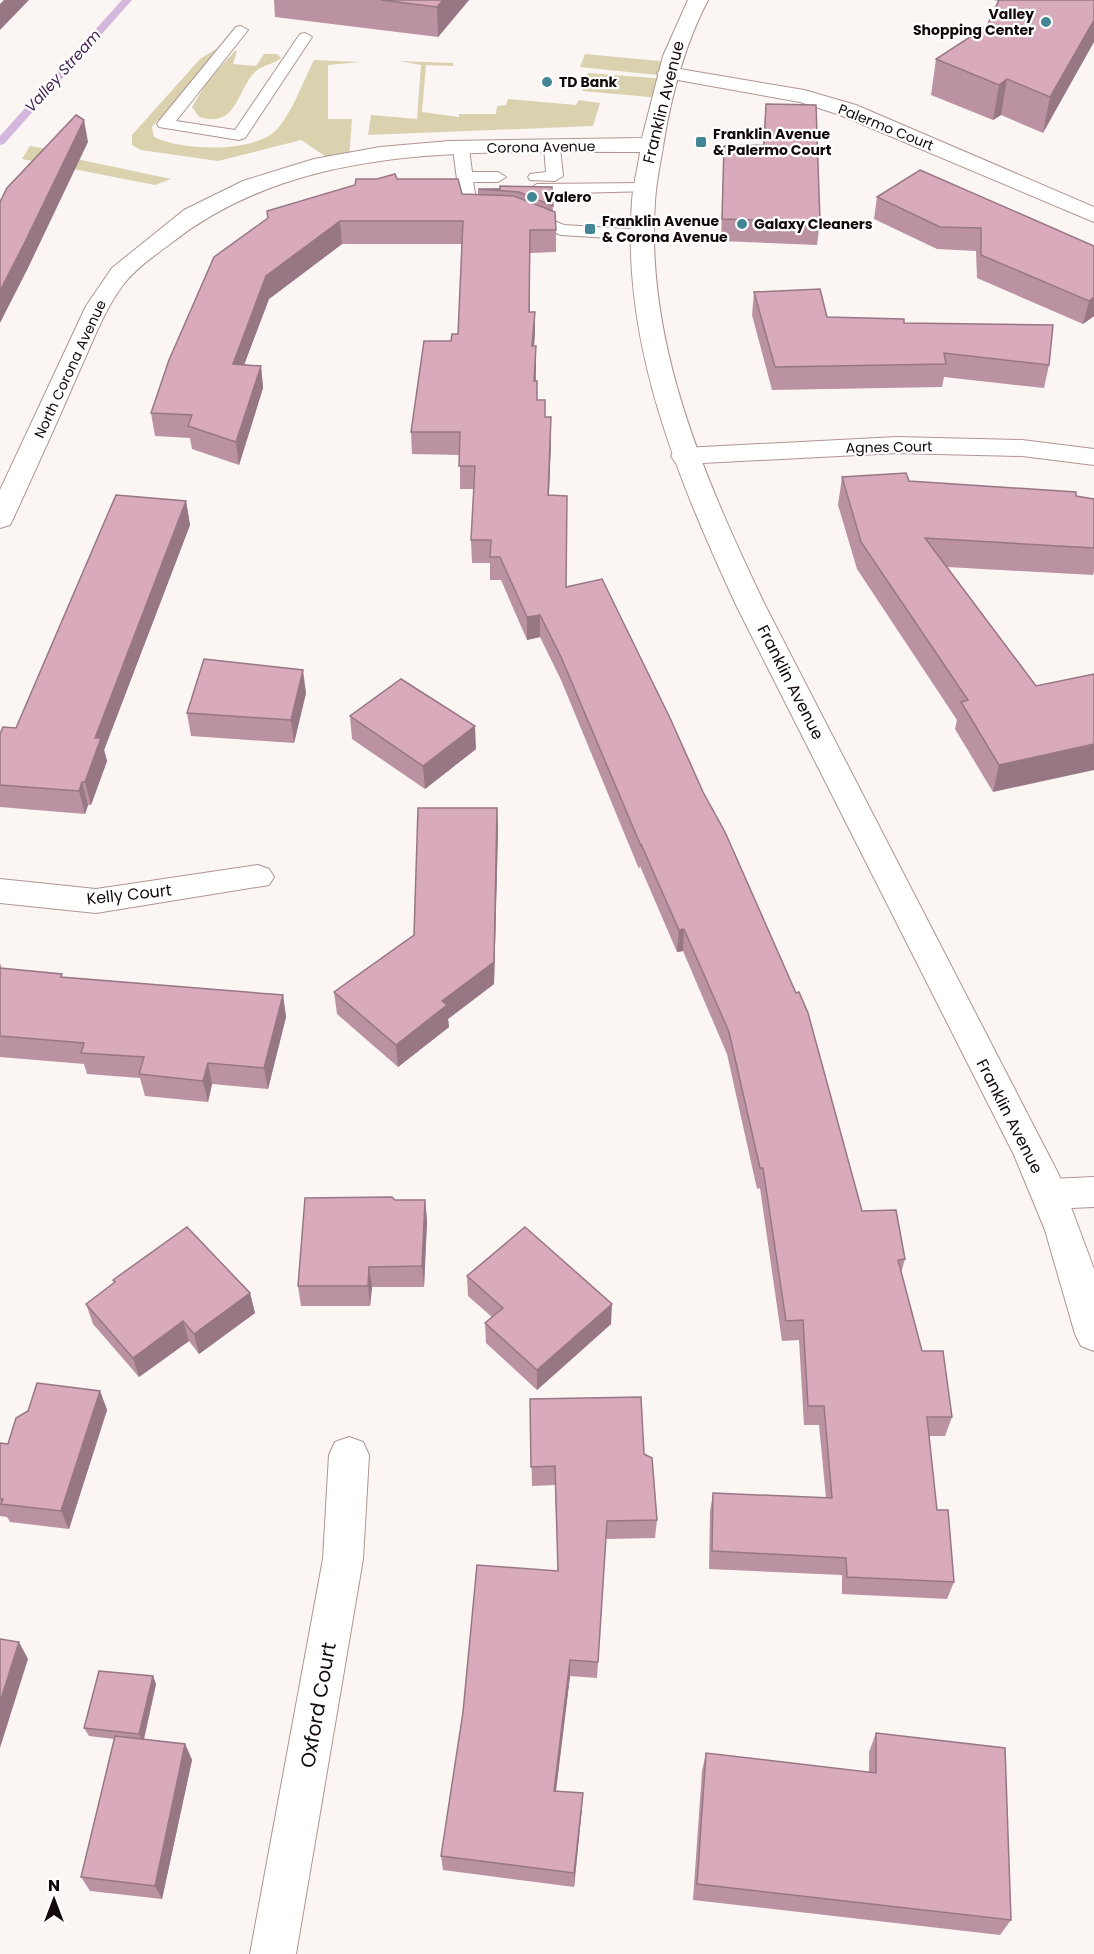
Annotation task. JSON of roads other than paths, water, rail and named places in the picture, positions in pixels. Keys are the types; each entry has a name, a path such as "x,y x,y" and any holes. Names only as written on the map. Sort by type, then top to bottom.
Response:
{"main road":[{"name":"Franklin Avenue","path":"698,0 675,44 650,145 644,188 642,235 645,289 660,376 684,456 732,568 883,860 1050,1194 1094,1334"},
{"name":"Palermo Court","path":"668,73 804,96 848,110 1094,215"},
{"name":"Corona Avenue","path":"433,150 650,145"},
{"name":"North Corona Avenue","path":"0,519 87,328 111,284 162,234 201,208 244,187 285,172 337,161 433,150"},
{"name":"Agnes Court","path":"684,456 897,445 1022,448 1094,457"},
{"name":"Kelly Court","path":"0,891 96,901 258,877"},
{"path":"1050,1194 1094,1192"},
{"name":"Oxford Court","path":"273,1954 344,1559 349,1455"}],"lane":[{"path":"241,30 165,124 239,135 305,37"},
{"path":"552,147 556,183"},
{"path":"461,149 469,210 518,211 561,230 569,225 642,235"},
{"path":"466,184 498,183"},
{"path":"536,183 556,183 574,194 644,188"}],"waterway":[{"name":"Valley Stream","path":"0,142 127,0"}],"place":[{"name":"Valley Shopping Center","path":"1046,22"},
{"name":"TD Bank","path":"547,82"},
{"name":"Franklin Avenue & Palermo Court","path":"701,142"},
{"name":"Valero","path":"532,197"},
{"name":"Galaxy Cleaners","path":"742,224"},
{"name":"Franklin Avenue & Corona Avenue","path":"590,229"}]}
